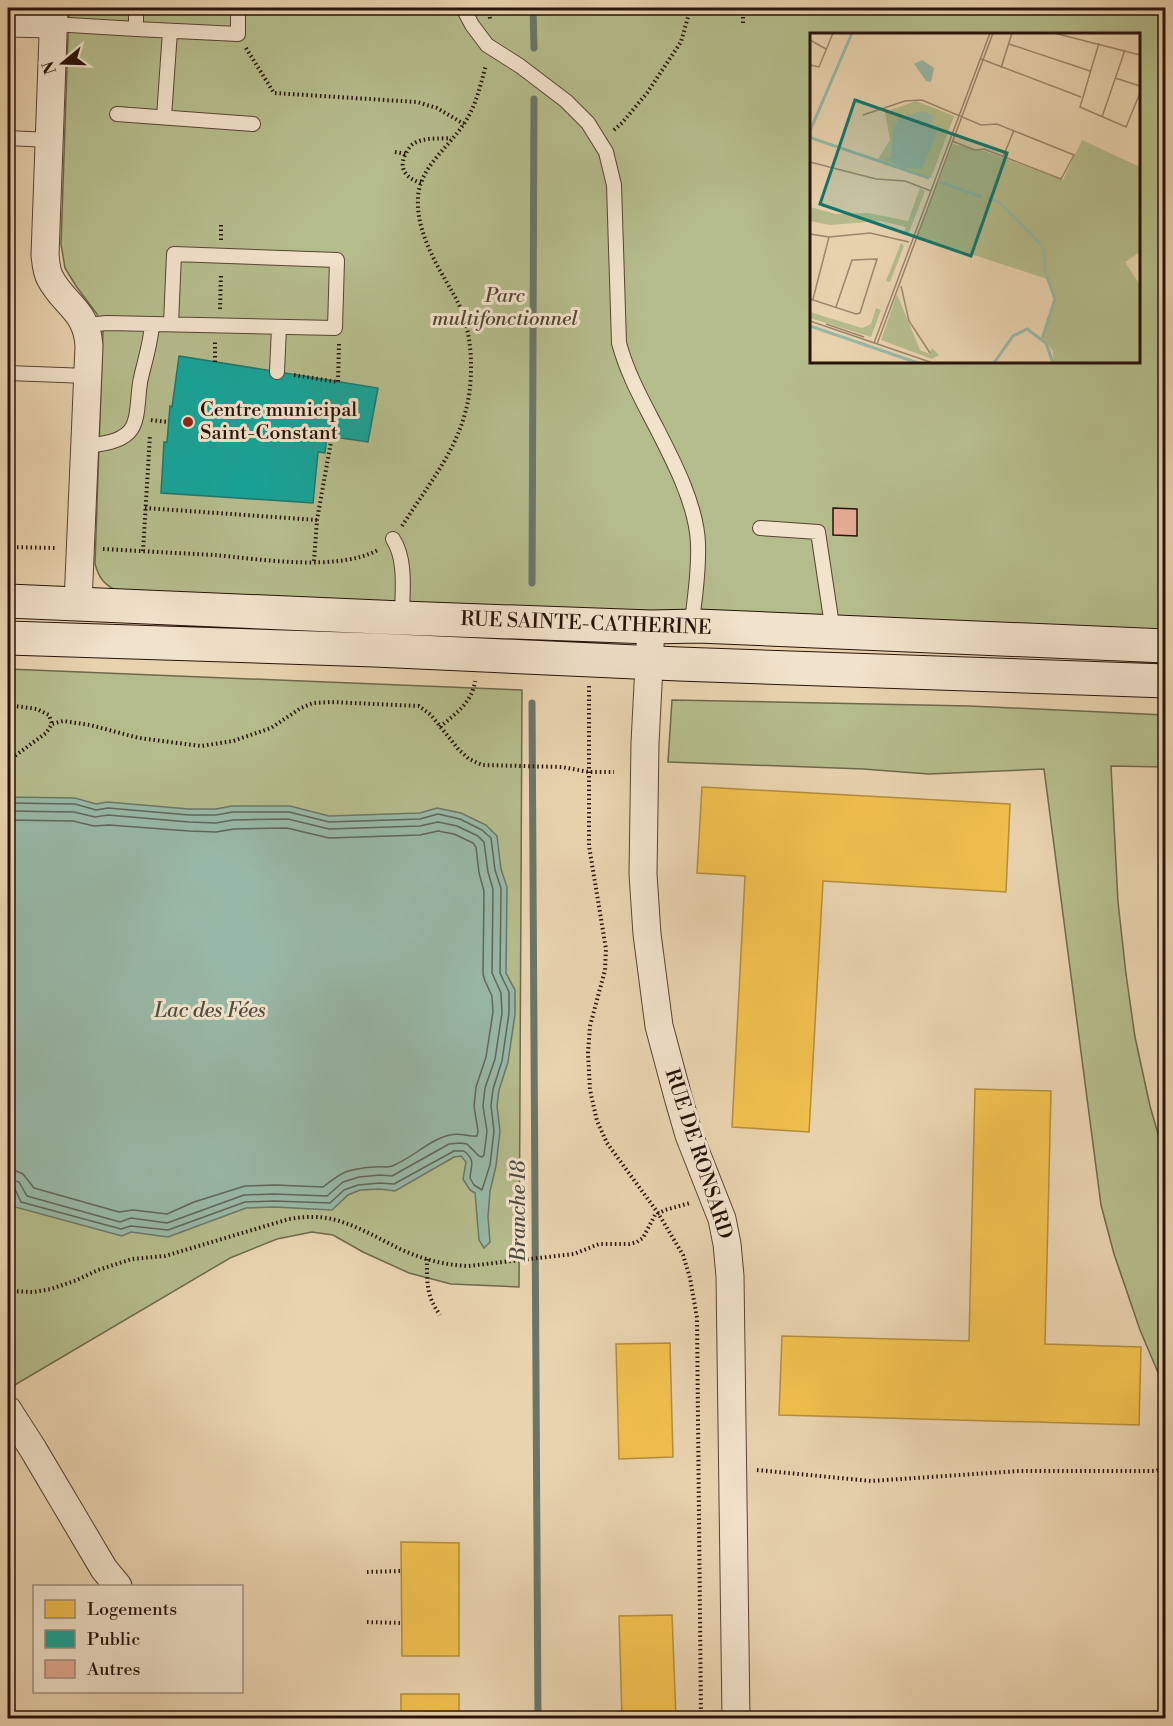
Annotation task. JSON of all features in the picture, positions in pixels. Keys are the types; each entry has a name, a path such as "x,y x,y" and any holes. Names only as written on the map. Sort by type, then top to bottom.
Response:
{"street":[{"path":"8,23 53,16 46,266 50,277 78,312 85,325 89,346 78,603"},
{"name":"RUE SAINTE-CATHERINE","path":"8,601 1166,646"},
{"name":"RUE DE RONSARD","path":"651,627 645,742 643,874 646,934 659,1026 670,1069 689,1135 722,1219 727,1244 730,1276 736,1719"},
{"name":"RUE SAINTE-CATHERINE","path":"8,638 1166,681"},
{"path":"8,1410 104,1569 116,1585"}],"lane":[{"path":"136,8 136,29"},
{"path":"53,16 136,29 238,34 238,8"},
{"path":"463,8 487,45 520,66 566,101 588,123 606,152 614,185 619,334 624,364 675,465 696,527 697,575 691,627"},
{"path":"164,117 170,31"},
{"path":"117,114 253,124"},
{"path":"8,138 49,140"},
{"path":"85,325 107,323 335,328 337,260 174,254 171,324"},
{"path":"85,446 121,437 130,431 134,424 140,380 152,334 152,324"},
{"path":"277,372 279,327"},
{"path":"8,373 88,376"},
{"path":"760,528 818,532 833,632"},
{"path":"393,539 399,550 402,567 402,618"}],"path":[{"path":"599,141 622,123 647,93 681,42 693,8"},
{"path":"743,8 743,24"},
{"path":"238,34 274,93 417,102 437,108 464,124"},
{"path":"95,549 314,561 348,560 369,555 393,539 455,443 469,403 471,354 465,320 459,304 431,253 422,225 418,198 421,183 440,152 464,124 477,98 486,64"},
{"path":"421,183 412,181 402,168 405,154 411,145 421,140 452,138"},
{"path":"395,152 405,154"},
{"path":"221,224 221,244"},
{"path":"220,313 221,268"},
{"path":"215,339 215,362"},
{"path":"293,366 293,374 338,382 339,341"},
{"path":"152,410 151,420 168,422"},
{"path":"143,551 150,431"},
{"path":"314,561 317,520 332,436"},
{"path":"145,508 317,520"},
{"path":"8,548 66,548"},
{"path":"440,727 467,703 474,688 475,679"},
{"path":"589,684 589,846 606,949 605,970 590,1026 588,1053 590,1090 597,1120 607,1143 658,1213 683,1255 690,1278 697,1318 701,1719"},
{"path":"8,761 46,733 52,724 63,721 90,725 139,738 201,746 233,741 271,728 307,705 331,702 419,706 431,715 459,750 469,759 482,765 562,767 589,772 614,772"},
{"path":"8,705 37,710 49,715 52,724"},
{"path":"8,1291 33,1292 51,1289 132,1259 165,1256 289,1219 308,1217 327,1218 368,1232 400,1249 427,1259 455,1265 468,1266 574,1254 599,1244 637,1242 643,1238 655,1215 665,1209 696,1201"},
{"path":"427,1259 427,1283 431,1302 440,1315"},
{"path":"733,1468 871,1481 1019,1472 1155,1471 1166,1468"},
{"path":"367,1572 402,1571"},
{"path":"367,1622 402,1623"},
{"path":"367,1717 401,1719"}],"green space":[{"name":"Parc multifonctionnel","path":"69,8 1158,8 1165,386 1165,634 118,591 103,580 95,564 103,330 97,314 65,268 61,244"},
{"name":"Lac des Fées","path":"8,669 522,690 519,1287 451,1284 409,1273 333,1235 312,1232 277,1239 230,1258 13,1386 8,1380"},
{"path":"672,700 970,706 1165,715 1165,767 1111,766 1118,902 1126,974 1135,1037 1150,1106 1165,1158 1165,1389 1140,1330 1114,1254 1101,1205 1044,769 929,774 863,769 668,762"}],"water":[{"name":"Lac des Fées","path":"8,797 75,798 96,804 107,802 189,809 290,806 329,816 420,813 437,808 461,813 486,825 497,836 501,869 507,887 506,973 515,990 515,1014 508,1062 499,1090 497,1106 500,1131 496,1166 490,1191 488,1217 490,1242 484,1248 479,1240 475,1193 470,1190 463,1179 466,1162 461,1156 454,1157 395,1191 360,1190 348,1195 332,1210 246,1208 168,1237 131,1232 122,1236 15,1207 8,1185"}],"building: Logements":[{"path":"702,787 1010,804 1006,892 823,881 809,1132 732,1127 745,876 697,873"},
{"path":"975,1089 1051,1091 1045,1344 1141,1347 1139,1425 779,1415 782,1336 969,1341"},
{"path":"670,1343 673,1457 619,1459 616,1344"},
{"path":"401,1542 459,1543 459,1656 402,1656"},
{"path":"672,1615 676,1718 622,1718 619,1616"},
{"path":"401,1694 459,1694 459,1718 401,1718"}],"building: Public":[{"path":"179,356 378,388 368,442 327,436 325,453 318,452 313,503 161,493 164,442 167,442 170,406 172,407"}],"building: Autres":[{"path":"833,508 857,509 857,536 833,535"}],"waterway":[{"path":"533,8 534,48"},
{"path":"532,583 534,99"},
{"name":"Branche 18","path":"532,703 538,1718"}],"place":[{"name":"Centre municipal Saint-Constant","path":"188,422"}]}
